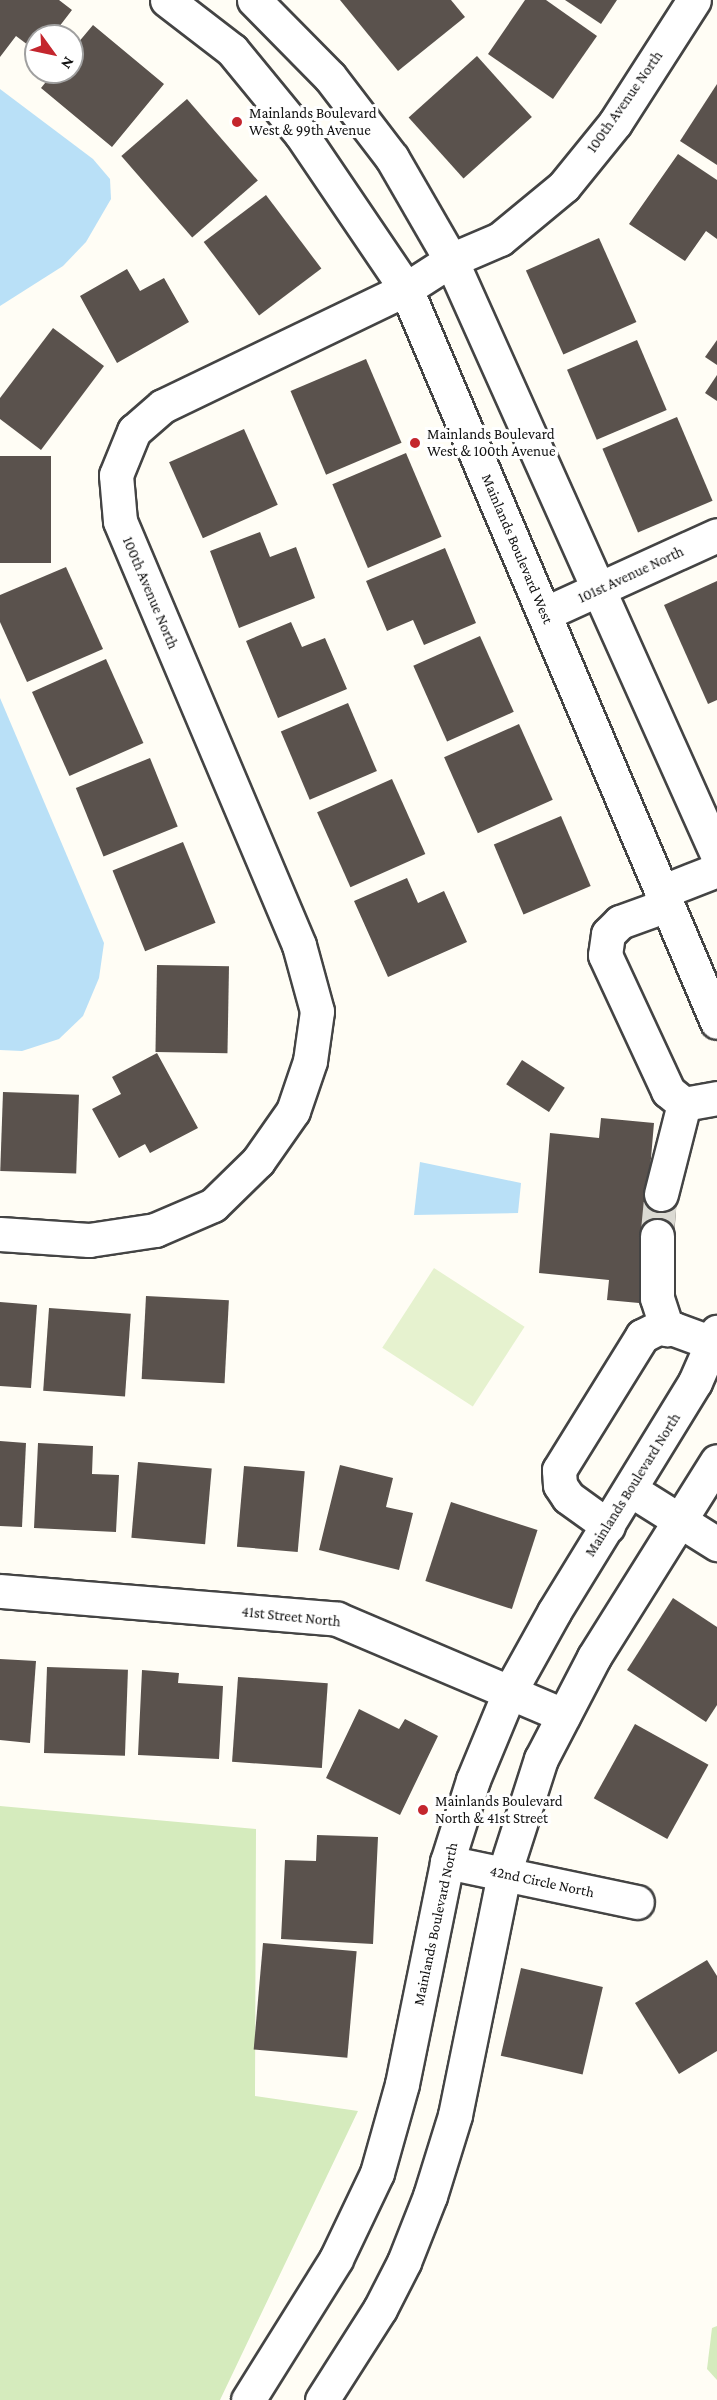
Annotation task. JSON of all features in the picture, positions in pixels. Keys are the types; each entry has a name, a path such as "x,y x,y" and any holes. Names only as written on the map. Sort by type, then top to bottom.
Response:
{"street":[{"name":"Mainlands Boulevard West","path":"167,0 232,50 301,134 406,289 664,898"},
{"name":"100th Avenue North","path":"0,1234 89,1240 154,1230 213,1205 258,1161 293,1111 310,1061 317,1011 299,945 120,521 116,475 134,432 163,406 406,289 451,260 500,239 564,186 615,123 694,0"},
{"path":"232,50 260,2 330,77 392,158 451,260 717,854"},
{"name":"101st Avenue North","path":"544,614 717,535"},
{"path":"684,1104 669,1091 605,955 608,934 620,922 717,870"},
{"path":"664,898 717,1022"},
{"path":"684,1104 717,1098"},
{"path":"661,1194 684,1104"},
{"path":"657,1236 657,1298 667,1329"},
{"path":"608,1526 568,1497 560,1485 560,1470 642,1336 667,1329 715,1338"},
{"name":"Mainlands Boulevard North","path":"248,2400 336,2259 376,2173 402,2084 447,1862 473,1780 509,1693 695,1382 715,1338"},
{"path":"322,2400 385,2300 430,2196 455,2115 504,1874 541,1759 594,1657 717,1461"},
{"path":"631,1490 717,1544"},
{"name":"41st Street North","path":"0,1591 337,1619 436,1658 509,1693 563,1715"},
{"name":"42nd Circle North","path":"447,1862 637,1902"}],"green space":[{"path":"434,1268 525,1327 473,1406 382,1348"},
{"path":"0,1806 256,1829 255,2096 358,2111 220,2400 0,2400"},
{"path":"717,2326 717,2380 707,2369 712,2328"}],"water":[{"path":"0,89 93,159 110,179 111,199 86,242 63,266 0,306"},
{"path":"0,698 104,943 99,978 83,1016 59,1039 22,1051 0,1050"},
{"path":"420,1162 521,1183 518,1213 414,1215"}],"building":[{"path":"0,0 59,0 72,10 61,24 24,24 24,42 16,36 0,57"},
{"path":"340,0 451,0 465,17 398,71"},
{"path":"525,0 546,0 597,36 553,99 488,54"},
{"path":"565,0 617,0 601,24"},
{"path":"93,25 164,84 112,147 41,88 44,84 84,84 84,36"},
{"path":"477,56 532,117 463,178 409,118"},
{"path":"717,84 717,165 680,141"},
{"path":"187,99 258,181 192,238 121,156"},
{"path":"678,154 717,180 717,239 706,231 685,261 629,224"},
{"path":"266,195 321,268 259,315 204,242"},
{"path":"599,238 636,322 563,355 526,271"},
{"path":"127,269 140,291 164,278 189,322 117,363 80,296"},
{"path":"53,328 104,366 41,450 0,419 0,398"},
{"path":"637,340 667,410 597,440 567,370"},
{"path":"717,340 717,365 705,357"},
{"path":"366,359 402,443 326,475 291,391"},
{"path":"717,375 717,401 705,393"},
{"path":"677,417 713,501 638,532 602,449"},
{"path":"244,429 278,505 203,538 169,462"},
{"path":"406,453 442,537 368,568 332,484"},
{"path":"0,456 51,456 51,563 0,563"},
{"path":"260,532 270,557 296,547 315,598 239,628 210,551"},
{"path":"445,548 476,623 424,645 413,620 387,631 366,581"},
{"path":"66,567 103,649 27,682 0,622 0,595"},
{"path":"717,581 717,700 708,704 664,605"},
{"path":"291,622 302,647 325,638 347,689 278,718 246,641"},
{"path":"480,636 514,712 447,742 413,666"},
{"path":"106,659 143,743 69,776 32,692"},
{"path":"348,703 377,771 310,800 281,732"},
{"path":"519,724 553,800 478,833 444,757"},
{"path":"150,758 178,827 104,857 76,788"},
{"path":"392,779 425,854 350,887 317,812"},
{"path":"561,816 591,886 523,914 494,845"},
{"path":"183,842 216,923 145,951 113,870"},
{"path":"407,878 418,903 444,891 467,942 388,977 354,901"},
{"path":"157,965 229,966 227,1053 155,1052"},
{"path":"157,1053 198,1128 150,1153 145,1144 119,1158 92,1109 121,1094 112,1077"},
{"path":"522,1060 565,1088 549,1112 506,1084"},
{"path":"3,1092 79,1095 76,1174 0,1171"},
{"path":"601,1118 654,1123 648,1193 677,1196 674,1238 644,1235 639,1303 607,1300 609,1280 539,1273 550,1133 599,1138"},
{"path":"146,1296 229,1300 225,1383 142,1379"},
{"path":"0,1302 37,1305 31,1388 0,1386"},
{"path":"49,1308 131,1314 125,1397 43,1391"},
{"path":"0,1441 26,1443 22,1527 0,1526"},
{"path":"38,1443 93,1446 92,1474 119,1475 116,1532 34,1528"},
{"path":"138,1462 212,1468 205,1544 131,1538"},
{"path":"340,1465 393,1478 386,1507 413,1513 399,1570 319,1550"},
{"path":"244,1466 305,1471 298,1552 237,1547"},
{"path":"451,1502 538,1530 512,1609 425,1581"},
{"path":"673,1598 717,1627 717,1705 706,1722 627,1670"},
{"path":"0,1659 36,1661 30,1743 0,1740"},
{"path":"47,1667 128,1670 125,1756 44,1753"},
{"path":"142,1670 179,1673 178,1683 223,1686 219,1759 138,1755"},
{"path":"238,1677 328,1683 322,1768 232,1762"},
{"path":"359,1709 399,1729 405,1719 438,1736 400,1815 326,1778"},
{"path":"635,1724 708,1765 667,1839 594,1798"},
{"path":"317,1835 378,1837 373,1944 281,1939 285,1860 316,1861"},
{"path":"263,1943 357,1951 347,2058 254,2050"},
{"path":"707,1960 717,1976 717,2051 679,2074 635,2003"},
{"path":"521,1968 603,1987 583,2075 501,2056"}],"tunnel":[{"path":"657,1236 661,1194"}],"place":[{"name":"Mainlands Boulevard West & 99th Avenue","path":"237,122"},
{"name":"Mainlands Boulevard West & 100th Avenue","path":"415,443"},
{"name":"Mainlands Boulevard North & 41st Street","path":"423,1810"}]}
